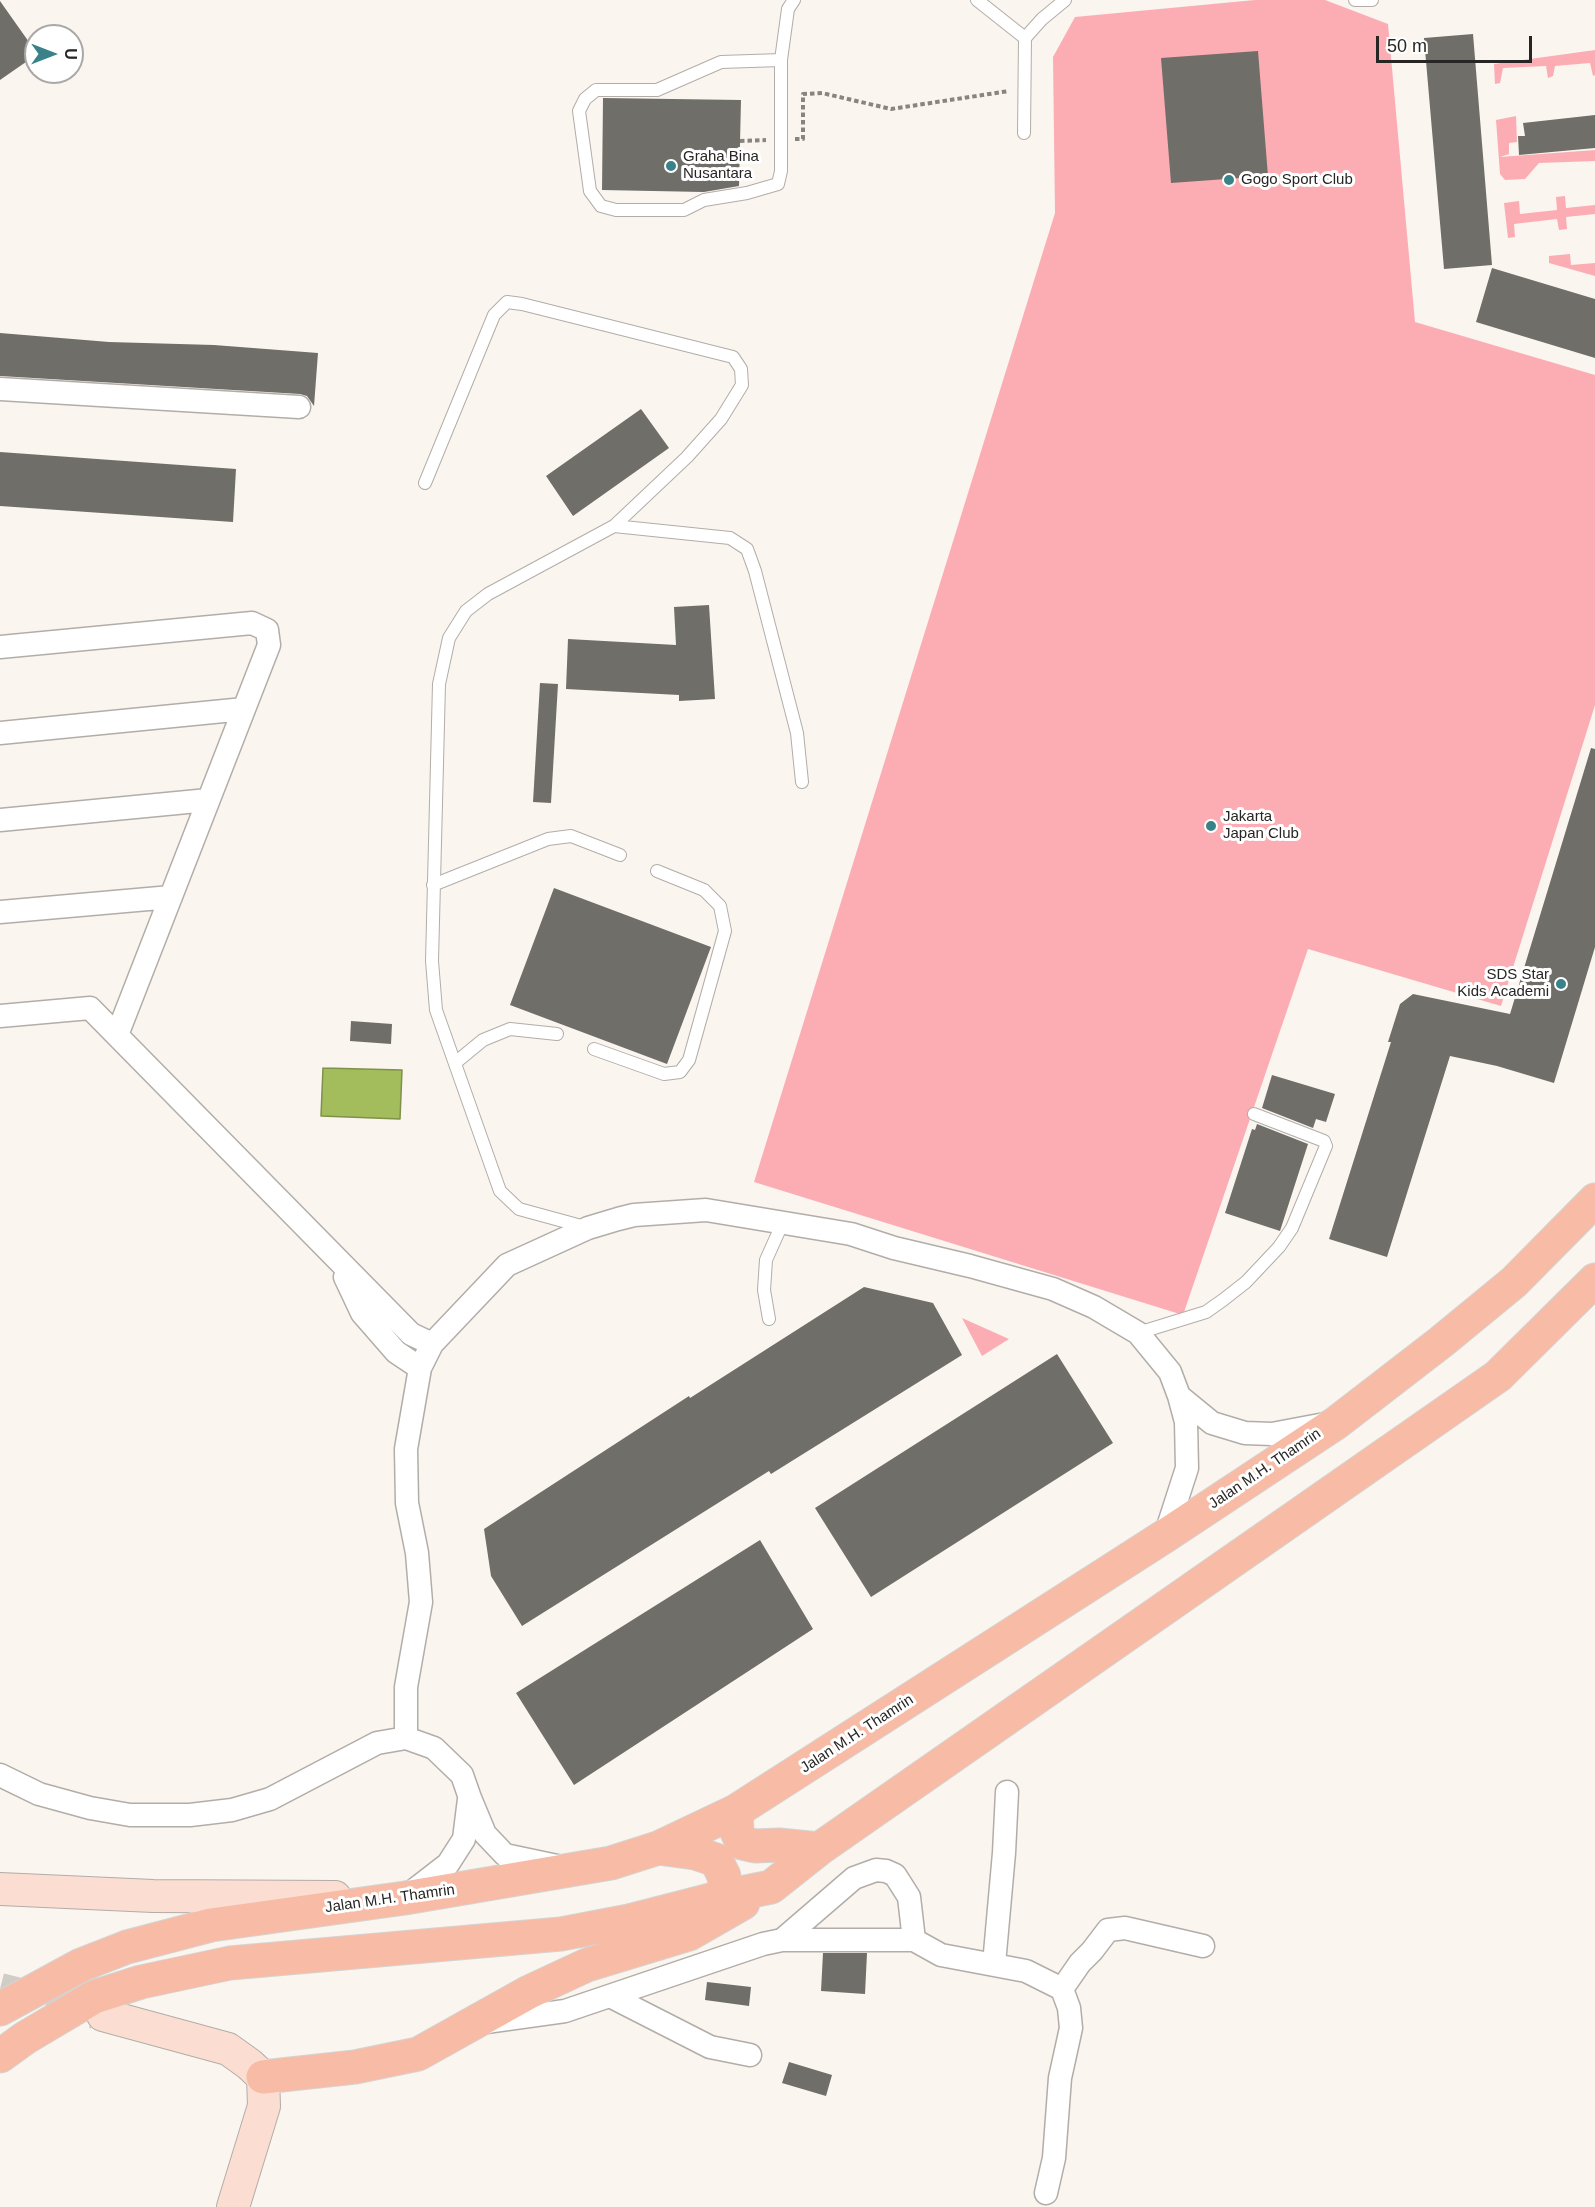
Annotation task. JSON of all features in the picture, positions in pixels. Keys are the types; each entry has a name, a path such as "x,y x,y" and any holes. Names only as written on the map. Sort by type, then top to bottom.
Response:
{"main road":[{"name":"Jalan M.H. Thamrin","path":"0,2009 81,1965 127,1947 211,1925 405,1898 611,1863 658,1848 736,1811 1165,1536 1336,1423 1515,1282 1595,1200"},
{"path":"263,2077 355,2067 418,2054 530,1992 587,1965 689,1934 771,1887 819,1849 1498,1376 1595,1280"},
{"path":"736,1811 736,1832 742,1843 756,1846 779,1845 819,1849"},
{"path":"658,1848 695,1853 716,1860 724,1876 726,1896"},
{"path":"0,2056 25,2038 94,1997 141,1982 230,1964 561,1934 629,1921 771,1887"},
{"path":"0,1889 153,1896 405,1898"},
{"path":"103,2015 228,2049 263,2077 264,2106 235,2200"}],"street":[{"path":"0,389 299,407"},
{"path":"0,647 252,623 267,630 269,645 117,1035"},
{"path":"0,734 244,709"},
{"path":"0,820 208,800"},
{"path":"0,912 171,897"},
{"path":"0,1016 90,1008 411,1334 432,1344"},
{"path":"406,1738 406,1686 421,1602 417,1553 407,1503 406,1449 420,1368 432,1344 507,1265 588,1228 634,1215 706,1210 852,1234 894,1248 1053,1289 1094,1307 1138,1334 1170,1372 1179,1396 1186,1422 1187,1468 1165,1536"},
{"path":"338,1262 362,1313 396,1352 420,1368"},
{"path":"1179,1396 1212,1423 1245,1433 1272,1434 1336,1423"},
{"path":"0,1775 39,1794 90,1808 130,1815 190,1815 232,1810 270,1799 377,1743 406,1738 434,1748 462,1775 485,1834 505,1856 577,1870"},
{"path":"994,1964 1007,1792"},
{"path":"405,1898 448,1864 464,1839 470,1798"},
{"path":"782,1940 825,1906 854,1878 876,1870 895,1875 909,1897 914,1940"},
{"path":"1062,1989 1108,1930 1125,1928 1203,1946"},
{"path":"470,2024 565,2011 763,1944 782,1940 914,1940 941,1954 1026,1971 1062,1989 1069,2007 1071,2028 1060,2078 1054,2158 1046,2193"},
{"path":"610,1996 710,2047 750,2055"}],"lane":[{"path":"781,60 721,62 657,90 596,90 585,99 579,111 590,191 601,206 616,210 684,210 704,200 747,193 778,184 781,171 781,60 788,9 794,0"},
{"path":"977,0 1025,38"},
{"path":"1024,133 1025,38 1042,19 1065,0"},
{"path":"1355,0 1372,0"},
{"path":"425,483 494,315 507,302 734,357 741,369 742,385 722,419 687,457 614,526 489,594 466,611 449,638 439,684 432,961 436,1010 500,1191 519,1209 588,1228"},
{"path":"614,526 730,538 747,549 756,571 797,733 802,782"},
{"path":"433,885 548,839 571,836 620,855"},
{"path":"594,1049 664,1074 680,1072 689,1060 725,931 720,906 704,890 657,871"},
{"path":"455,1063 483,1040 510,1029 557,1035"},
{"path":"1138,1334 1206,1312 1246,1282 1279,1247 1292,1228 1326,1146 1324,1141 1254,1114"},
{"path":"769,1319 764,1290 766,1260 783,1222"}],"path":[{"path":"740,141 803,139 803,94 822,93 891,109 1024,89"}],"shaded area":[{"name":"Jakarta Japan Club","path":"1255,0 1325,0 1388,24 1415,322 1595,375 1595,705 1501,1006 1308,949 1183,1315 754,1182 1055,213 1053,57 1075,17"},
{"path":"1595,50 1595,75 1593,76 1590,63 1555,66 1553,76 1548,78 1546,66 1503,68 1500,83 1495,84 1494,64"},
{"path":"1516,116 1517,142 1509,143 1509,154 1500,157 1595,150 1595,161 1539,163 1525,179 1505,180 1500,174 1496,120"},
{"path":"1565,196 1566,208 1595,205 1595,214 1566,217 1567,229 1559,230 1557,219 1514,224 1515,237 1508,238 1504,203 1519,201 1520,214 1557,210 1556,197"},
{"path":"1570,254 1571,265 1595,263 1595,276 1549,263 1549,256"},
{"path":"323,1068 402,1070 400,1119 321,1116"},
{"path":"962,1318 1009,1339 982,1356"}],"building":[{"path":"0,1 24,35 24,63 0,80"},
{"path":"1473,34 1492,265 1444,269 1424,38"},
{"path":"1258,51 1268,176 1171,183 1161,58"},
{"name":"Graha Bina Nusantara","path":"603,98 741,100 739,186 704,192 602,190"},
{"path":"1595,115 1595,148 1519,155 1518,136 1525,136 1523,123"},
{"path":"1492,268 1595,299 1595,358 1476,322"},
{"path":"0,333 109,342 214,345 318,353 314,406 307,396 300,394 0,376"},
{"path":"641,409 669,448 573,516 546,476"},
{"path":"0,452 236,469 233,522 0,506"},
{"path":"709,605 715,699 679,701 679,695 566,689 568,639 676,645 674,607"},
{"path":"540,683 558,684 551,803 533,802"},
{"path":"1591,748 1595,749 1595,947 1554,1083 1497,1066 1450,1056 1387,1257 1329,1239 1391,1042 1388,1042 1400,1004 1413,994 1510,1014"},
{"path":"554,888 711,947 667,1064 510,1005"},
{"path":"351,1021 392,1024 391,1044 350,1041"},
{"path":"1272,1075 1335,1094 1326,1122 1316,1119 1313,1128 1262,1108"},
{"path":"1257,1124 1308,1144 1280,1231 1225,1213 1252,1129 1255,1130"},
{"path":"864,1287 933,1303 962,1355 771,1474 769,1471 522,1626 491,1576 484,1529 689,1396 690,1398"},
{"path":"1057,1354 1113,1443 871,1597 815,1508"},
{"path":"760,1540 813,1629 574,1785 516,1693"},
{"path":"823,1953 867,1953 865,1994 821,1991"},
{"path":"707,1982 751,1987 749,2006 705,2000"},
{"path":"789,2062 832,2075 826,2096 782,2083"}],"tunnel":[{"path":"0,1989 95,2013"}],"place":[{"name":"Graha Bina Nusantara","path":"671,166"},
{"name":"Gogo Sport Club","path":"1229,180"},
{"name":"Jakarta Japan Club","path":"1211,826"},
{"name":"SDS Star Kids Academi","path":"1561,984"}]}
